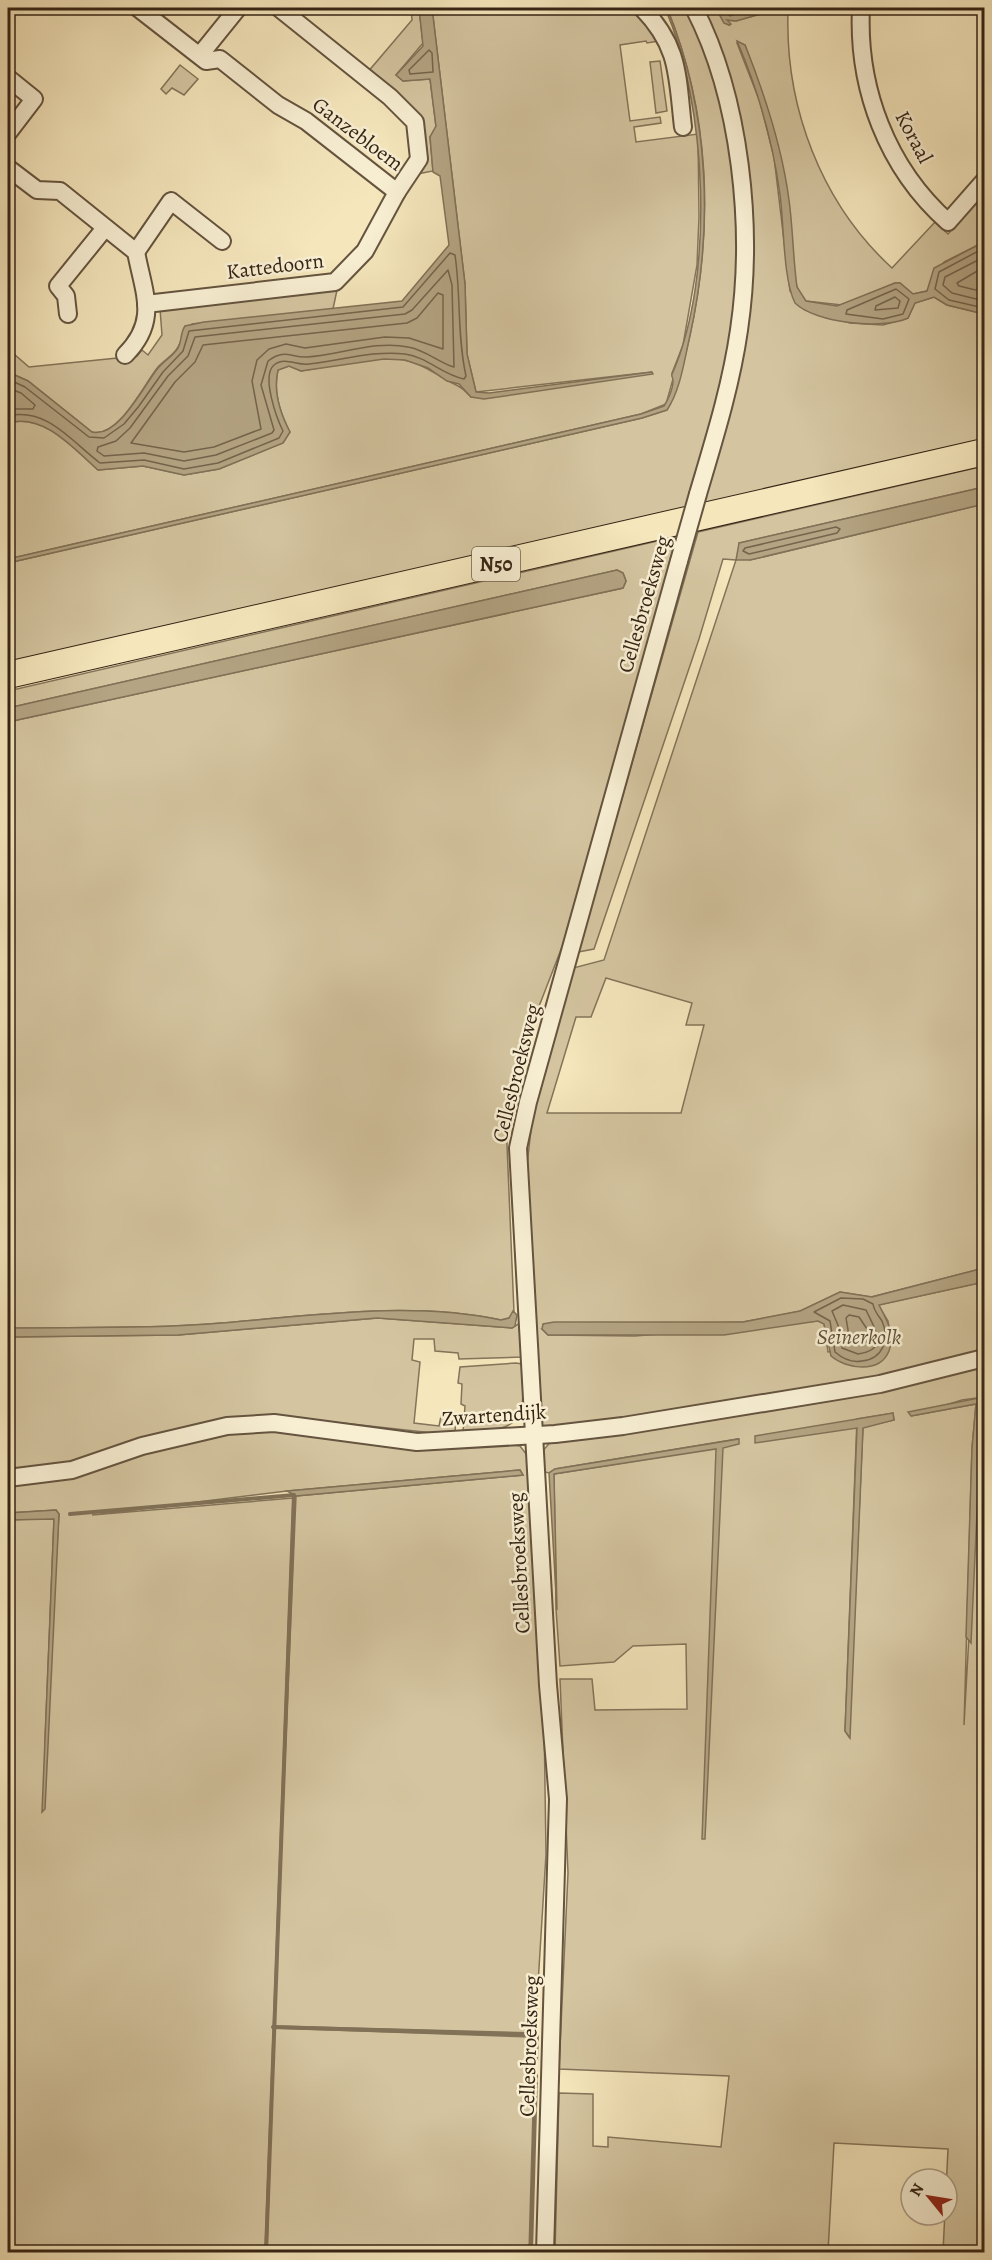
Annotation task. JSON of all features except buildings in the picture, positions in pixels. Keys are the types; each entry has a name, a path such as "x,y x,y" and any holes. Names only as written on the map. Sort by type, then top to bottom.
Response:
{"highway":[{"name":"N50","path":"8,675 984,452"},
{"name":"N50","path":"8,683 984,460"}],"street":[{"name":"Ganzebloem","path":"138,8 206,61 220,59 278,105 306,121 397,192 419,159 415,122 390,97 279,8"},
{"path":"200,55 238,8"},
{"path":"642,8 662,30 673,53 682,127"},
{"name":"Cellesbroeksweg","path":"545,2253 558,1799 548,1685 519,1187 522,1127 726,399 733,365 743,292 745,241 740,168 730,113 710,42 694,8"},
{"name":"Koraal","path":"861,8 863,64 873,105 889,146 912,182 948,222 984,181"},
{"path":"8,78 34,99 8,133"},
{"path":"8,168 37,190 60,191 136,252 146,304 143,333 125,355"},
{"name":"Kattedoorn","path":"146,304 335,282 365,251 397,192"},
{"name":"Kattedoorn","path":"136,252 171,201 222,241"},
{"path":"68,314 66,296 58,286 105,228"},
{"name":"Zwartendijk","path":"8,1478 72,1470 142,1446 227,1426 274,1424 417,1442 461,1441 623,1426 880,1384 984,1358"}],"shaded area":[{"path":"411,8 419,8 423,43 396,75 403,81 430,79 436,127 430,137 433,171 417,174 412,107 367,73 412,20"},
{"path":"432,8 634,8 644,16 659,41 620,45 630,121 660,117 661,123 634,127 636,142 698,134 697,265 683,345 672,373 673,379 666,404 641,414 8,559 8,423 21,421 46,428 57,434 98,470 143,466 184,475 219,469 283,443 290,432 278,402 276,386 278,370 289,366 301,371 369,360 396,359 422,366 461,388 471,397 652,372 476,392 467,354 465,284"},
{"path":"667,8 685,8 705,48 720,91 730,137 736,184 738,232 737,279 725,368 686,514 8,669 8,563 642,418 667,410 678,383 698,294 705,211 700,128 681,47"},
{"path":"700,8 716,8 724,23 729,25 726,20 736,21 782,8 817,8 788,12 793,83 801,118 812,151 845,214 892,268 935,222 948,234 984,195 984,242 944,262 927,291 913,294 900,283 895,283 842,305 806,301 798,289 794,273 786,190 776,141 745,45 737,43 760,102 774,157 790,291 805,310 850,323 883,325 908,318 915,303 934,297 947,305 984,314 984,448 700,513 723,426 749,210"},
{"path":"660,61 667,111 656,113 650,62"},
{"path":"180,65 198,79 184,95 172,88 166,94 161,89"},
{"path":"337,290 333,309 192,324 176,350 158,367 121,419 102,432 92,432 28,381 8,372 8,349 29,367 137,356 142,350 148,355 162,335 160,309"},
{"path":"984,466 984,487 739,543 750,560 984,504 984,1268 871,1297 840,1292 801,1311 743,1322 542,1329 548,1335 635,1336 818,1321 824,1323 828,1352 891,1343 888,1321 878,1305 984,1282 984,1353 903,1374 552,1430 543,1426 538,1416 526,1174 534,1103 573,968 604,960 736,560 723,559 699,639 594,949 578,952 698,532","holes":["606,978 692,1003 686,1025 704,1025 681,1113 547,1113 576,1017 591,1017"]},
{"path":"679,536 562,947 519,1058 514,1079 506,1121 514,1312 509,1318 501,1320 465,1314 391,1311 318,1314 184,1326 8,1328 8,722 623,588 626,581 623,573 617,570 8,708 8,691"},
{"path":"378,1318 512,1328 520,1323 522,1357 459,1359 458,1353 435,1351 434,1339 414,1339 412,1360 420,1362 414,1423 439,1426 441,1416 456,1418 455,1433 433,1433 297,1418 242,1417 72,1463 8,1472 8,1337 178,1335"},
{"path":"984,1363 984,1397 962,1400 911,1416 976,1404 972,1448 964,1725 982,1402 984,1402 984,2252 943,2252 944,2227 959,2227 959,2167 947,2167 948,2149 834,2143 828,2252 555,2252 559,2093 593,2094 593,2146 608,2147 608,2137 721,2147 729,2076 559,2069 568,1873 560,1679 592,1679 595,1710 687,1709 686,1644 633,1646 614,1662 560,1666 556,1609 554,1474 723,1447 738,1444 738,1439 555,1469 549,1473 541,1471 541,1453 553,1439","holes":["893,1413 894,1420 863,1427 849,1737 845,1731 857,1419"]},
{"path":"522,1364 523,1383 523,1398 517,1418 510,1425 499,1429 463,1432 465,1406 461,1404 462,1384 458,1383 460,1367"},
{"path":"232,1429 507,1444 520,1446 530,1459 544,1718 546,1854 535,2033 274,2026 296,1496 523,1475 520,1470 287,1491 92,1515 293,1498 265,2252 8,2252 8,1520 54,1518 45,1743 59,1514 56,1510 8,1513 8,1482"},
{"path":"274,2028 533,2037 535,2042 529,2252 267,2252"}],"water":[{"path":"419,8 432,8 465,284 467,354 476,392 489,393 652,372 653,374 484,399 471,397 459,384 447,381 428,368 405,360 384,359 301,371 289,366 278,370 276,386 278,402 290,432 283,443 219,469 184,475 143,466 98,470 57,434 46,428 21,421 8,423 8,372 28,381 92,432 102,432 121,419 158,368 176,351 185,326 402,301 449,245 440,176 433,172 430,137 436,126 430,79 403,81 396,75 423,46"},
{"path":"665,8 667,8 681,48 692,89 704,172 702,256 697,298 681,376 667,410 642,418 8,563 8,559 641,414 664,406 672,387 672,375 686,332 695,288 700,240 701,190 690,92 679,47"},
{"path":"716,8 721,8 730,16 758,8 782,8 736,21 727,20 731,24 729,25 724,23"},
{"path":"737,41 745,45 777,140 789,200 797,287 806,301 837,306 895,283 900,283 913,294 927,291 934,268 984,242 984,314 947,305 934,297 915,303 908,318 897,322 867,324 833,320 805,310 795,303 788,280 780,195 769,136 752,78"},
{"path":"984,487 984,504 750,560 736,560 739,543"},
{"path":"617,570 623,573 626,581 623,588 8,722 8,708"},
{"name":"Seinerkolk","path":"984,1268 984,1282 879,1305 891,1333 891,1345 885,1358 871,1366 845,1364 831,1356 824,1324 818,1321 724,1335 548,1335 542,1329 543,1324 554,1322 743,1322 800,1311 840,1292 872,1297"},
{"path":"392,1311 465,1314 501,1320 509,1318 513,1311 517,1315 515,1326 512,1328 377,1318 178,1335 8,1337 8,1328 184,1326 318,1314"},
{"path":"984,1397 971,1643 966,1637 972,1448 976,1404 911,1416 908,1412"},
{"path":"893,1413 894,1420 863,1428 850,1738 845,1731 857,1428 755,1443 755,1436"},
{"path":"739,1439 739,1444 723,1448 705,1839 702,1839 716,1449 554,1474 557,1610 549,1473 555,1469"},
{"path":"520,1470 523,1475 296,1496 287,1491"},
{"path":"56,1510 59,1514 45,1809 42,1812 54,1519 8,1520 8,1513"}],"waterway":[{"path":"70,1514 294,1495 266,2252"},
{"path":"273,2027 537,2035 536,2063"},
{"path":"531,2252 536,2075"}]}
